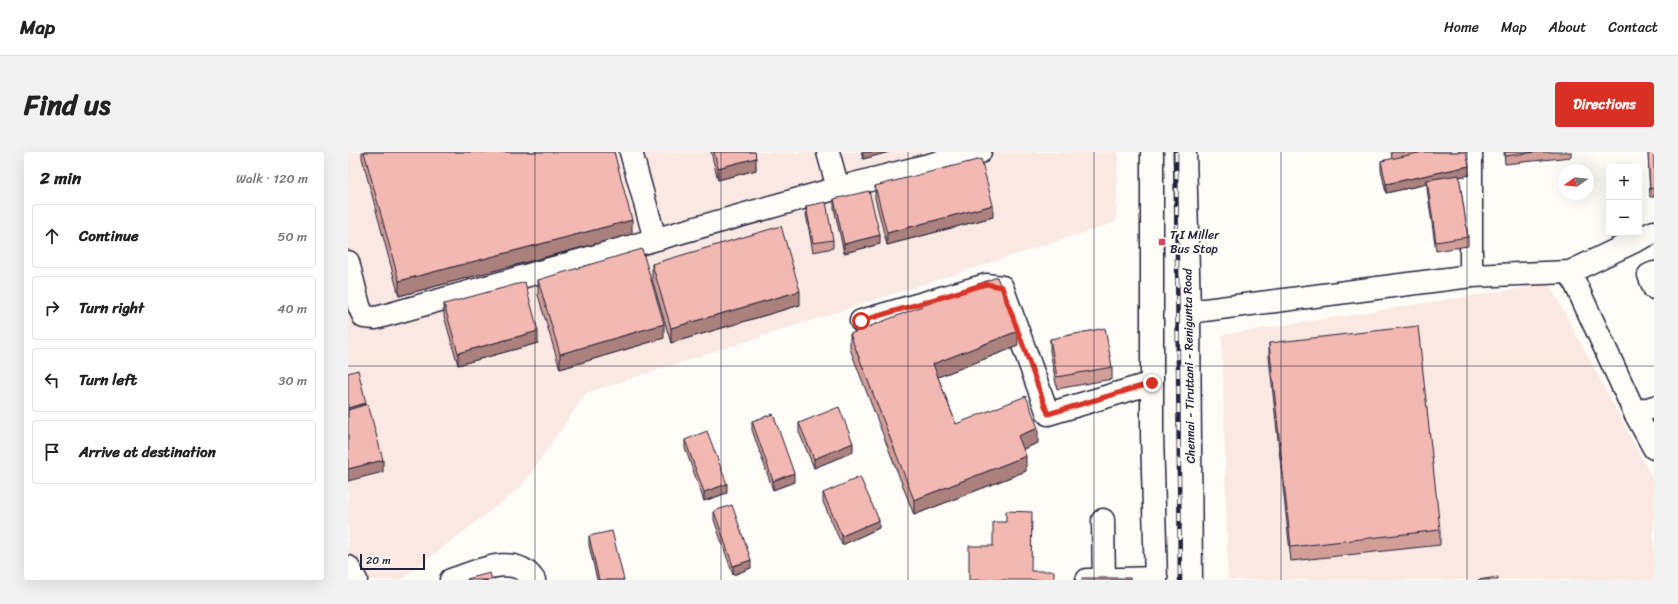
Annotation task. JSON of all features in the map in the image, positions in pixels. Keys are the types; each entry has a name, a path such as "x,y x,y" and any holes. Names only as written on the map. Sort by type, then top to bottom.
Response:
{"main road":[{"path":"631,152 655,239"},
{"path":"828,152 838,188"},
{"path":"348,262 359,306 364,317 376,318 838,188 980,152"},
{"path":"1087,580 1156,579 1152,383 1152,152"},
{"name":"Chennai - Tiruttani - Renigunta Road","path":"1185,152 1189,312 1191,580"},
{"path":"1471,152 1471,276"},
{"path":"1189,312 1471,276 1570,272 1654,232"},
{"path":"1570,272 1644,410 1652,438"},
{"path":"1654,273 1649,275 1654,288"},
{"path":"861,321 986,284 1002,287 1048,414 1152,383"},
{"path":"1104,520 1104,580"},
{"path":"451,580 496,565 516,565 531,575 534,580"},
{"path":"348,567 356,580"}],"shaded area":[{"path":"348,152 1118,152 1116,222 586,393 521,487 401,580 348,580"},
{"path":"1549,284 1654,481 1654,580 1228,580 1222,335"}],"building":[{"path":"364,152 614,152 632,220 399,281"},
{"path":"714,152 755,152 756,158 718,168"},
{"path":"1423,152 1466,152 1469,166 1386,184 1381,161"},
{"path":"1505,152 1536,152 1505,156"},
{"path":"1648,152 1654,152 1654,188 1650,189"},
{"path":"981,159 993,205 887,233 875,186"},
{"path":"1459,175 1468,237 1436,242 1427,180"},
{"path":"869,191 880,235 844,244 834,199"},
{"path":"826,202 833,240 813,243 806,206"},
{"path":"781,226 800,291 671,328 652,264"},
{"path":"642,249 664,324 560,354 538,280"},
{"path":"997,277 1018,331 933,364 956,424 1026,396 1038,428 1018,436 1026,456 914,500 850,334"},
{"path":"525,282 538,331 458,353 444,304"},
{"path":"1418,326 1440,530 1291,547 1269,343"},
{"path":"1105,328 1112,367 1057,377 1050,339"},
{"path":"358,370 366,403 348,408 348,373"},
{"path":"368,404 383,460 348,469 348,410"},
{"path":"839,407 853,443 814,459 799,423"},
{"path":"773,414 794,473 773,481 752,421"},
{"path":"707,431 727,484 704,492 685,440"},
{"path":"860,477 879,520 842,536 823,493"},
{"path":"732,505 751,560 733,566 714,511"},
{"path":"1006,511 1032,512 1031,571 1054,571 1054,580 969,580 969,546 993,546 993,522 1006,522"},
{"path":"612,531 624,580 599,580 589,536"},
{"path":"490,573 492,580 467,580 467,579"},
{"path":"1498,577 1498,580 1478,580"},
{"path":"1082,578 1130,578 1130,580 1082,580"}],"railway":[{"path":"1176,152 1180,580"}],"place":[{"name":"T I Miller Bus Stop","path":"1162,242"}],"route":[{"path":"861,321 986,284 1002,287 1048,414 1152,383"}]}
